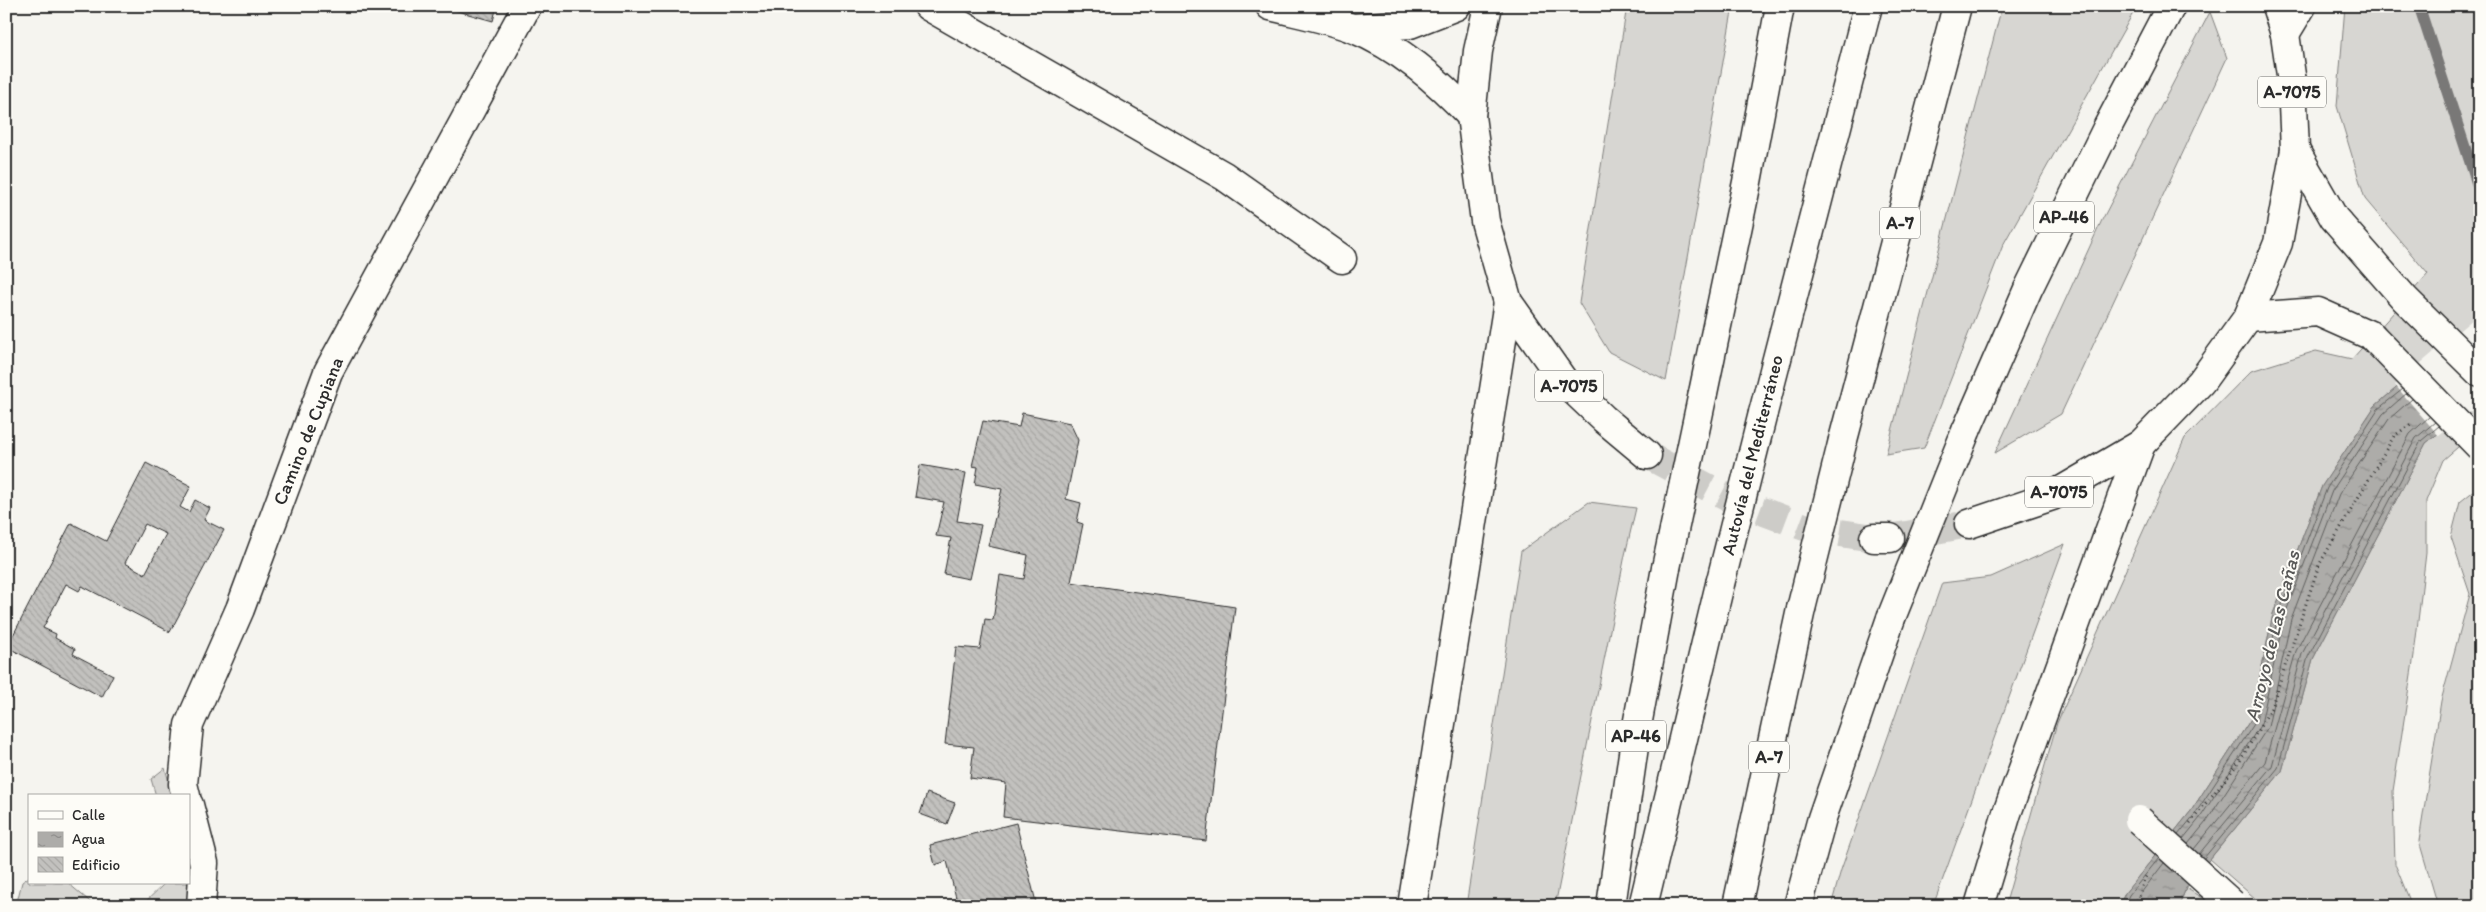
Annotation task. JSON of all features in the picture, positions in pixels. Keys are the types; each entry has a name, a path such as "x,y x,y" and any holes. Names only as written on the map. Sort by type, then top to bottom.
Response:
{"main road":[{"name":"Camino de Cupiana","path":"186,794 183,784 189,725 240,609 328,372 526,6"},
{"path":"928,6 1224,176 1342,259"},
{"path":"1270,6 1352,28 1410,60 1447,91 1471,116"},
{"path":"1352,28 1410,24 1456,6"},
{"name":"A-7075","path":"1488,6 1478,51 1471,116 1485,221 1508,302 1563,380 1604,419 1647,455"},
{"name":"AP-46","path":"1611,906 1637,726 1666,568 1747,182 1780,6"},
{"name":"Autovía del Mediterráneo","path":"1642,906 1720,584 1868,6"},
{"name":"A-7","path":"1737,906 1801,609 1957,6"},
{"name":"AP-46","path":"1798,906 1822,818 1891,618 1966,431 2028,289 2107,128 2171,6"},
{"name":"A-7075","path":"1968,524 2052,496 2141,444 2201,382 2248,317 2278,243 2295,150 2292,82 2285,34 2276,6"},
{"path":"2285,34 2302,6"},
{"name":"A-7075","path":"2295,150 2334,218 2405,299 2480,373"},
{"path":"1412,906 1508,302"},
{"path":"2248,317 2318,312 2372,336 2480,447"},
{"path":"1979,906 2007,813 2141,444"},
{"path":"190,809 204,863 201,906"},
{"path":"2139,820 2232,904"}],"path":[{"path":"2186,827 2240,761 2271,708 2319,564 2394,436 2417,420"},
{"path":"2136,906 2144,879 2150,872"}],"shaded area":[{"path":"1627,6 1733,6 1666,381 1609,352 1579,303"},
{"path":"2002,6 2137,6 2003,245 1924,448 1886,454"},
{"path":"2345,6 2480,6 2480,317 2375,406 2322,486 2273,614 2251,719 2191,811 2125,893 2119,906 2005,906 2057,723 2185,438 2251,371 2316,351 2352,359 2428,274 2365,199 2337,106"},
{"path":"2210,12 2227,58 2061,414 1995,453 2102,220"},
{"path":"2480,401 2480,428 2443,460 2426,501 2426,553 2414,655 2393,791 2395,864 2412,906 2264,906 2210,859 2282,771 2313,659 2426,443"},
{"path":"2480,486 2480,906 2438,906 2419,841 2441,701 2470,594 2451,537 2460,502"},
{"path":"1589,502 1636,508 1555,906 1466,906 1521,551"},
{"path":"2065,544 1933,906 1831,906 1841,870 1942,583 1991,577"},
{"path":"165,768 172,794 155,794 151,779"},
{"path":"28,878 28,884 69,884 95,906 16,906 22,882"},
{"path":"164,884 188,884 188,906 141,906"},
{"path":"2186,888 2210,903 2212,906 2179,906"}],"water":[{"path":"2480,317 2480,401 2426,443 2313,659 2282,771 2186,888 2179,906 2119,906 2125,893 2191,811 2251,719 2273,614 2322,486 2375,406"}],"pier":[{"path":"2474,318 2480,323 2480,404 2439,436 2395,385"}],"building":[{"path":"440,6 497,6 493,21"},
{"path":"1022,413 1070,423 1078,440 1066,499 1081,503 1077,522 1083,524 1071,582 1235,607 1206,841 1003,817 1006,783 970,778 974,747 945,744 956,647 980,649 985,619 993,620 1000,575 1024,579 1028,555 988,546 1002,489 975,484 978,467 972,466 983,421 1019,427"},
{"path":"146,463 191,486 180,507 189,512 195,500 210,508 204,520 224,530 170,632 82,586 79,591 66,584 43,628 56,634 55,638 75,649 73,654 113,675 102,697 7,647 71,523 106,541","holes":["145,524 166,534 145,574 125,563"]},
{"path":"920,465 966,473 957,521 981,525 969,579 944,574 951,538 936,536 944,502 915,497"},
{"path":"927,793 955,803 947,824 920,814"},
{"path":"1016,823 1037,906 958,906 947,861 935,865 930,845"}],"waterway":[{"name":"Arroyo de Las Cañas","path":"2419,6 2480,193"}],"tunnel":[{"path":"1647,455 1730,499 1807,528 1874,538"},
{"path":"1890,538 1969,524"}]}
